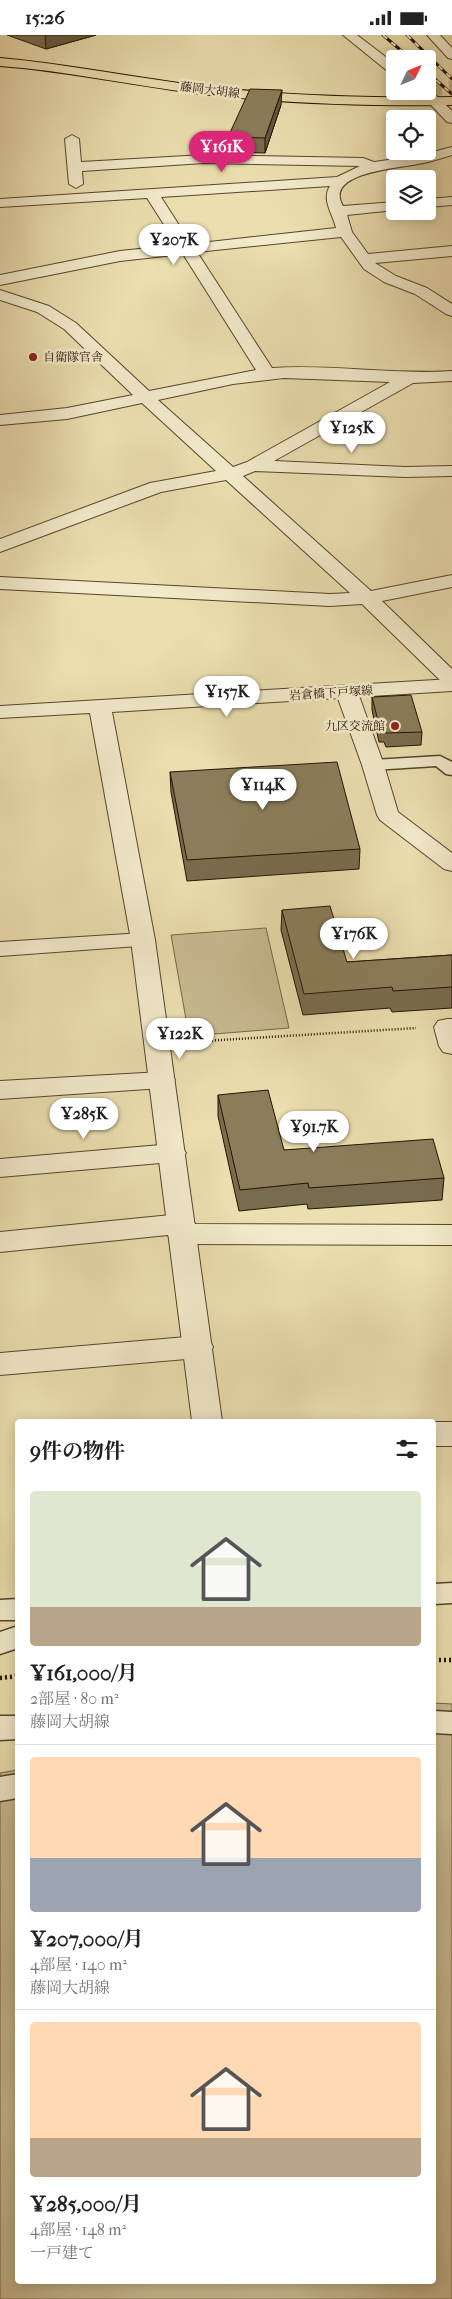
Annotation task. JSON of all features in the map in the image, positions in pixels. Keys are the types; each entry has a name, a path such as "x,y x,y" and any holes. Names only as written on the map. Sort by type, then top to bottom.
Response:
{"main road":[{"name":"藤岡大胡線","path":"0,62 39,65 239,94 325,99 386,97"},
{"name":"藤岡大胡線","path":"436,98 452,101"}],"street":[{"path":"349,35 386,63"},
{"path":"433,35 452,55"},
{"path":"433,100 452,119"},
{"path":"72,139 77,198"},
{"path":"0,203 340,181 373,166 417,160 452,151"},
{"path":"75,167 211,159 363,162 373,166"},
{"path":"340,181 334,191 333,201 339,211 345,232 366,259 369,266 390,279 421,291 452,311"},
{"path":"152,194 267,374"},
{"path":"436,202 452,201"},
{"path":"339,211 386,207"},
{"path":"0,280 120,256 345,232"},
{"path":"366,259 452,251"},
{"path":"421,291 444,289"},
{"path":"0,295 43,309 70,326 147,399 368,599 452,681"},
{"path":"0,420 24,419 147,399 220,381 267,374 323,372 408,379 452,376"},
{"path":"0,546 157,487 231,474 253,466 408,379"},
{"path":"253,466 405,472 452,471"},
{"path":"0,583 67,588 320,599 368,599 452,581"},
{"name":"岩倉橋下戸塚線","path":"0,712 347,693 452,685"},
{"path":"347,693 374,765 388,815 452,864"},
{"path":"100,707 143,940 207,1419"},
{"path":"0,949 143,940"},
{"path":"0,1090 162,1080"},
{"path":"0,1168 172,1153"},
{"path":"0,1243 181,1229 452,1235"},
{"path":"0,1364 198,1347"},
{"path":"436,1434 452,1434"}],"lane":[{"path":"374,765 440,761 452,770"},
{"path":"436,1594 452,1593"},
{"path":"0,1610 15,1609"},
{"path":"0,1643 15,1638"},
{"path":"436,1722 452,1723"},
{"path":"0,1728 15,1727"},
{"path":"0,1789 15,1786"}],"path":[{"path":"157,1044 450,1033"},
{"path":"436,1660 452,1660"},
{"path":"0,1678 15,1676"}],"shaded area":[{"path":"266,928 289,1028 189,1036 171,935"},
{"path":"436,1703 452,1704 452,2299 0,2299 0,1773 15,1770 15,2284 436,2284"}],"building":[{"path":"250,89 282,90 265,138 228,137"},
{"path":"411,695 422,732 386,733 385,729 380,729 372,697"},
{"path":"337,762 360,849 187,860 170,772"},
{"path":"330,906 347,962 452,955 452,987 393,991 392,987 304,994 282,910"},
{"path":"268,1090 284,1150 433,1139 444,1178 309,1188 308,1183 240,1190 218,1095"}],"tunnel":[{"path":"436,89 452,88"}],"railway":[{"path":"383,35 400,50"},
{"path":"407,35 452,79"},
{"path":"436,80 452,94"}],"place":[{"name":"自衛隊官舎","path":"33,357"},
{"name":"九区交流館","path":"395,726"}]}
